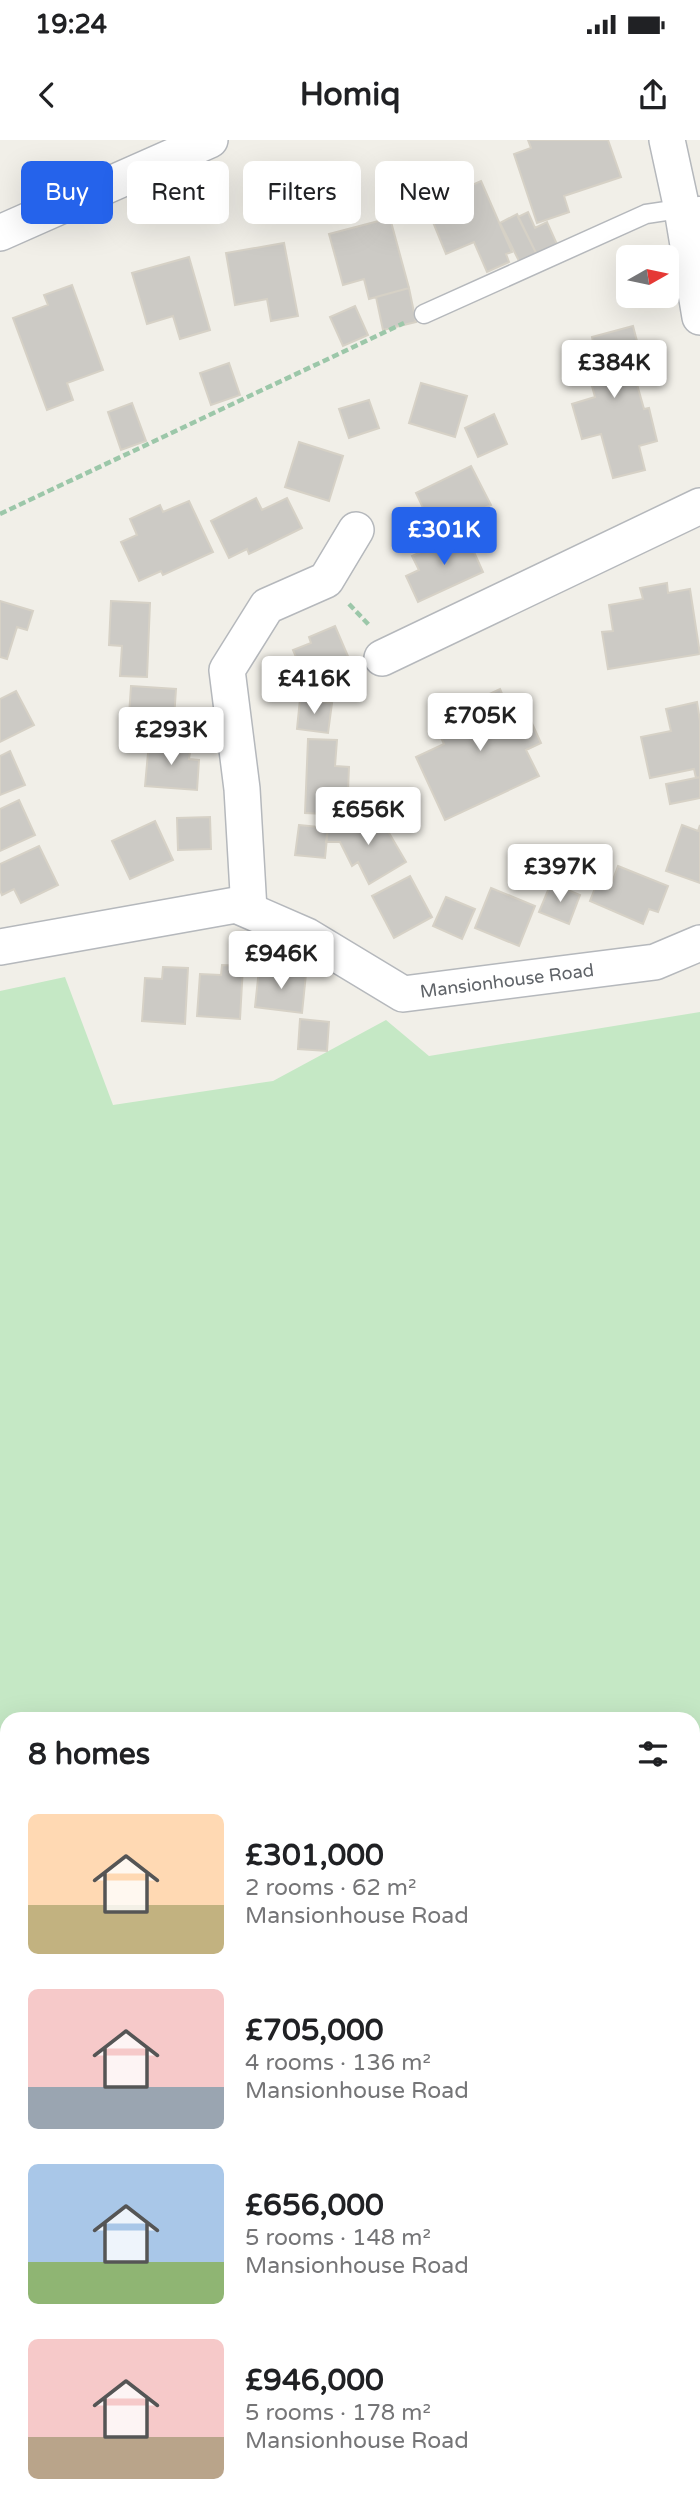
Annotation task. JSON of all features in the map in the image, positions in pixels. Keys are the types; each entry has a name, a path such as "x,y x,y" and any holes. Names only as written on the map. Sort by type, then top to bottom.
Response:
{"street":[{"path":"0,233 210,140"},
{"path":"667,140 691,208 700,317"},
{"path":"388,654 700,506"},
{"path":"249,910 242,789 228,670 267,606 326,580 356,530"},
{"name":"Mansionhouse Road","path":"0,947 236,905 307,936 403,994 655,962 700,943"}],"lane":[{"path":"424,314 646,214 691,208"}],"path":[{"path":"0,514 424,314"},
{"path":"326,580 388,654"}],"green space":[{"path":"65,977 113,1105 273,1081 386,1020 429,1056 700,1012 700,1712 0,1712 0,991"}],"building":[{"path":"528,140 608,140 621,177 564,196 569,212 537,223 514,154 531,148"},
{"path":"481,181 512,252 506,254 509,262 487,272 474,242 446,254 434,224 474,224 474,184"},
{"path":"528,212 535,228 547,222 560,251 539,259 518,217"},
{"path":"517,214 539,259 522,267 500,223"},
{"path":"375,222 392,224 409,288 369,299 364,279 343,285 329,234"},
{"path":"284,243 298,316 271,321 267,299 235,305 226,253"},
{"path":"189,257 210,330 180,339 173,316 147,324 132,273"},
{"path":"72,285 103,370 67,383 73,400 47,410 13,318 48,305 44,295"},
{"path":"409,288 416,322 383,330 376,297"},
{"path":"355,306 368,335 343,346 330,317"},
{"path":"633,326 642,360 631,363 644,409 649,408 657,441 639,446 645,470 613,478 601,434 582,439 572,404 595,397 590,379 571,384 565,360 595,352 592,337"},
{"path":"229,363 240,395 211,405 200,373"},
{"path":"421,383 467,396 455,437 409,423"},
{"path":"369,400 379,428 349,438 339,409"},
{"path":"132,403 146,441 121,450 108,412"},
{"path":"494,414 507,444 478,457 465,428"},
{"path":"299,442 343,456 329,501 285,487"},
{"path":"471,466 491,505 426,537 415,514 424,510 416,493"},
{"path":"256,498 262,510 287,498 302,528 249,554 247,549 229,558 211,521"},
{"path":"189,501 213,552 163,575 161,571 139,581 121,542 137,535 130,519 160,505 163,512"},
{"path":"465,532 483,572 418,602 406,576 419,570 412,556"},
{"path":"667,583 668,593 690,589 700,654 608,669 602,632 613,631 609,605 643,599 640,588"},
{"path":"0,601 33,611 27,630 17,627 7,659 0,657"},
{"path":"111,601 150,603 147,677 120,676 122,646 109,645"},
{"path":"335,626 353,668 291,695 278,665 296,657 293,650 311,643 309,637"},
{"path":"131,686 176,689 173,734 128,731"},
{"path":"500,689 505,701 519,695 541,743 526,750 539,776 445,820 416,757 444,744 433,720"},
{"path":"16,691 34,725 0,742 0,699"},
{"path":"300,699 332,703 328,733 297,729"},
{"path":"697,702 700,721 700,777 696,778 694,769 650,778 641,737 671,731 666,709"},
{"path":"308,739 337,740 335,766 349,767 347,815 305,813"},
{"path":"149,742 191,746 189,759 199,760 197,790 145,786"},
{"path":"10,751 25,785 0,795 0,756"},
{"path":"700,777 700,798 670,804 666,784"},
{"path":"19,800 35,835 0,851 0,809"},
{"path":"371,813 376,822 382,821 406,862 369,884 358,862 352,866 340,842 326,842 328,828 340,829"},
{"path":"210,817 211,849 178,850 177,818"},
{"path":"155,821 173,860 130,879 112,841"},
{"path":"299,825 328,828 325,858 295,855"},
{"path":"682,825 698,831 700,825 700,883 666,871"},
{"path":"39,846 58,885 21,903 14,889 2,895 0,864"},
{"path":"618,866 668,886 658,912 649,909 643,924 590,901 597,883 610,888"},
{"path":"410,876 432,917 394,938 372,896"},
{"path":"551,883 580,895 569,924 539,912"},
{"path":"491,888 535,906 519,946 475,928"},
{"path":"446,897 475,909 462,939 433,926"},
{"path":"222,965 243,966 240,1019 197,1016 200,974 221,975"},
{"path":"163,967 188,968 185,1024 142,1021 145,978 162,979"},
{"path":"259,969 306,974 302,1013 255,1007"},
{"path":"300,1019 329,1022 327,1051 298,1049"}]}
